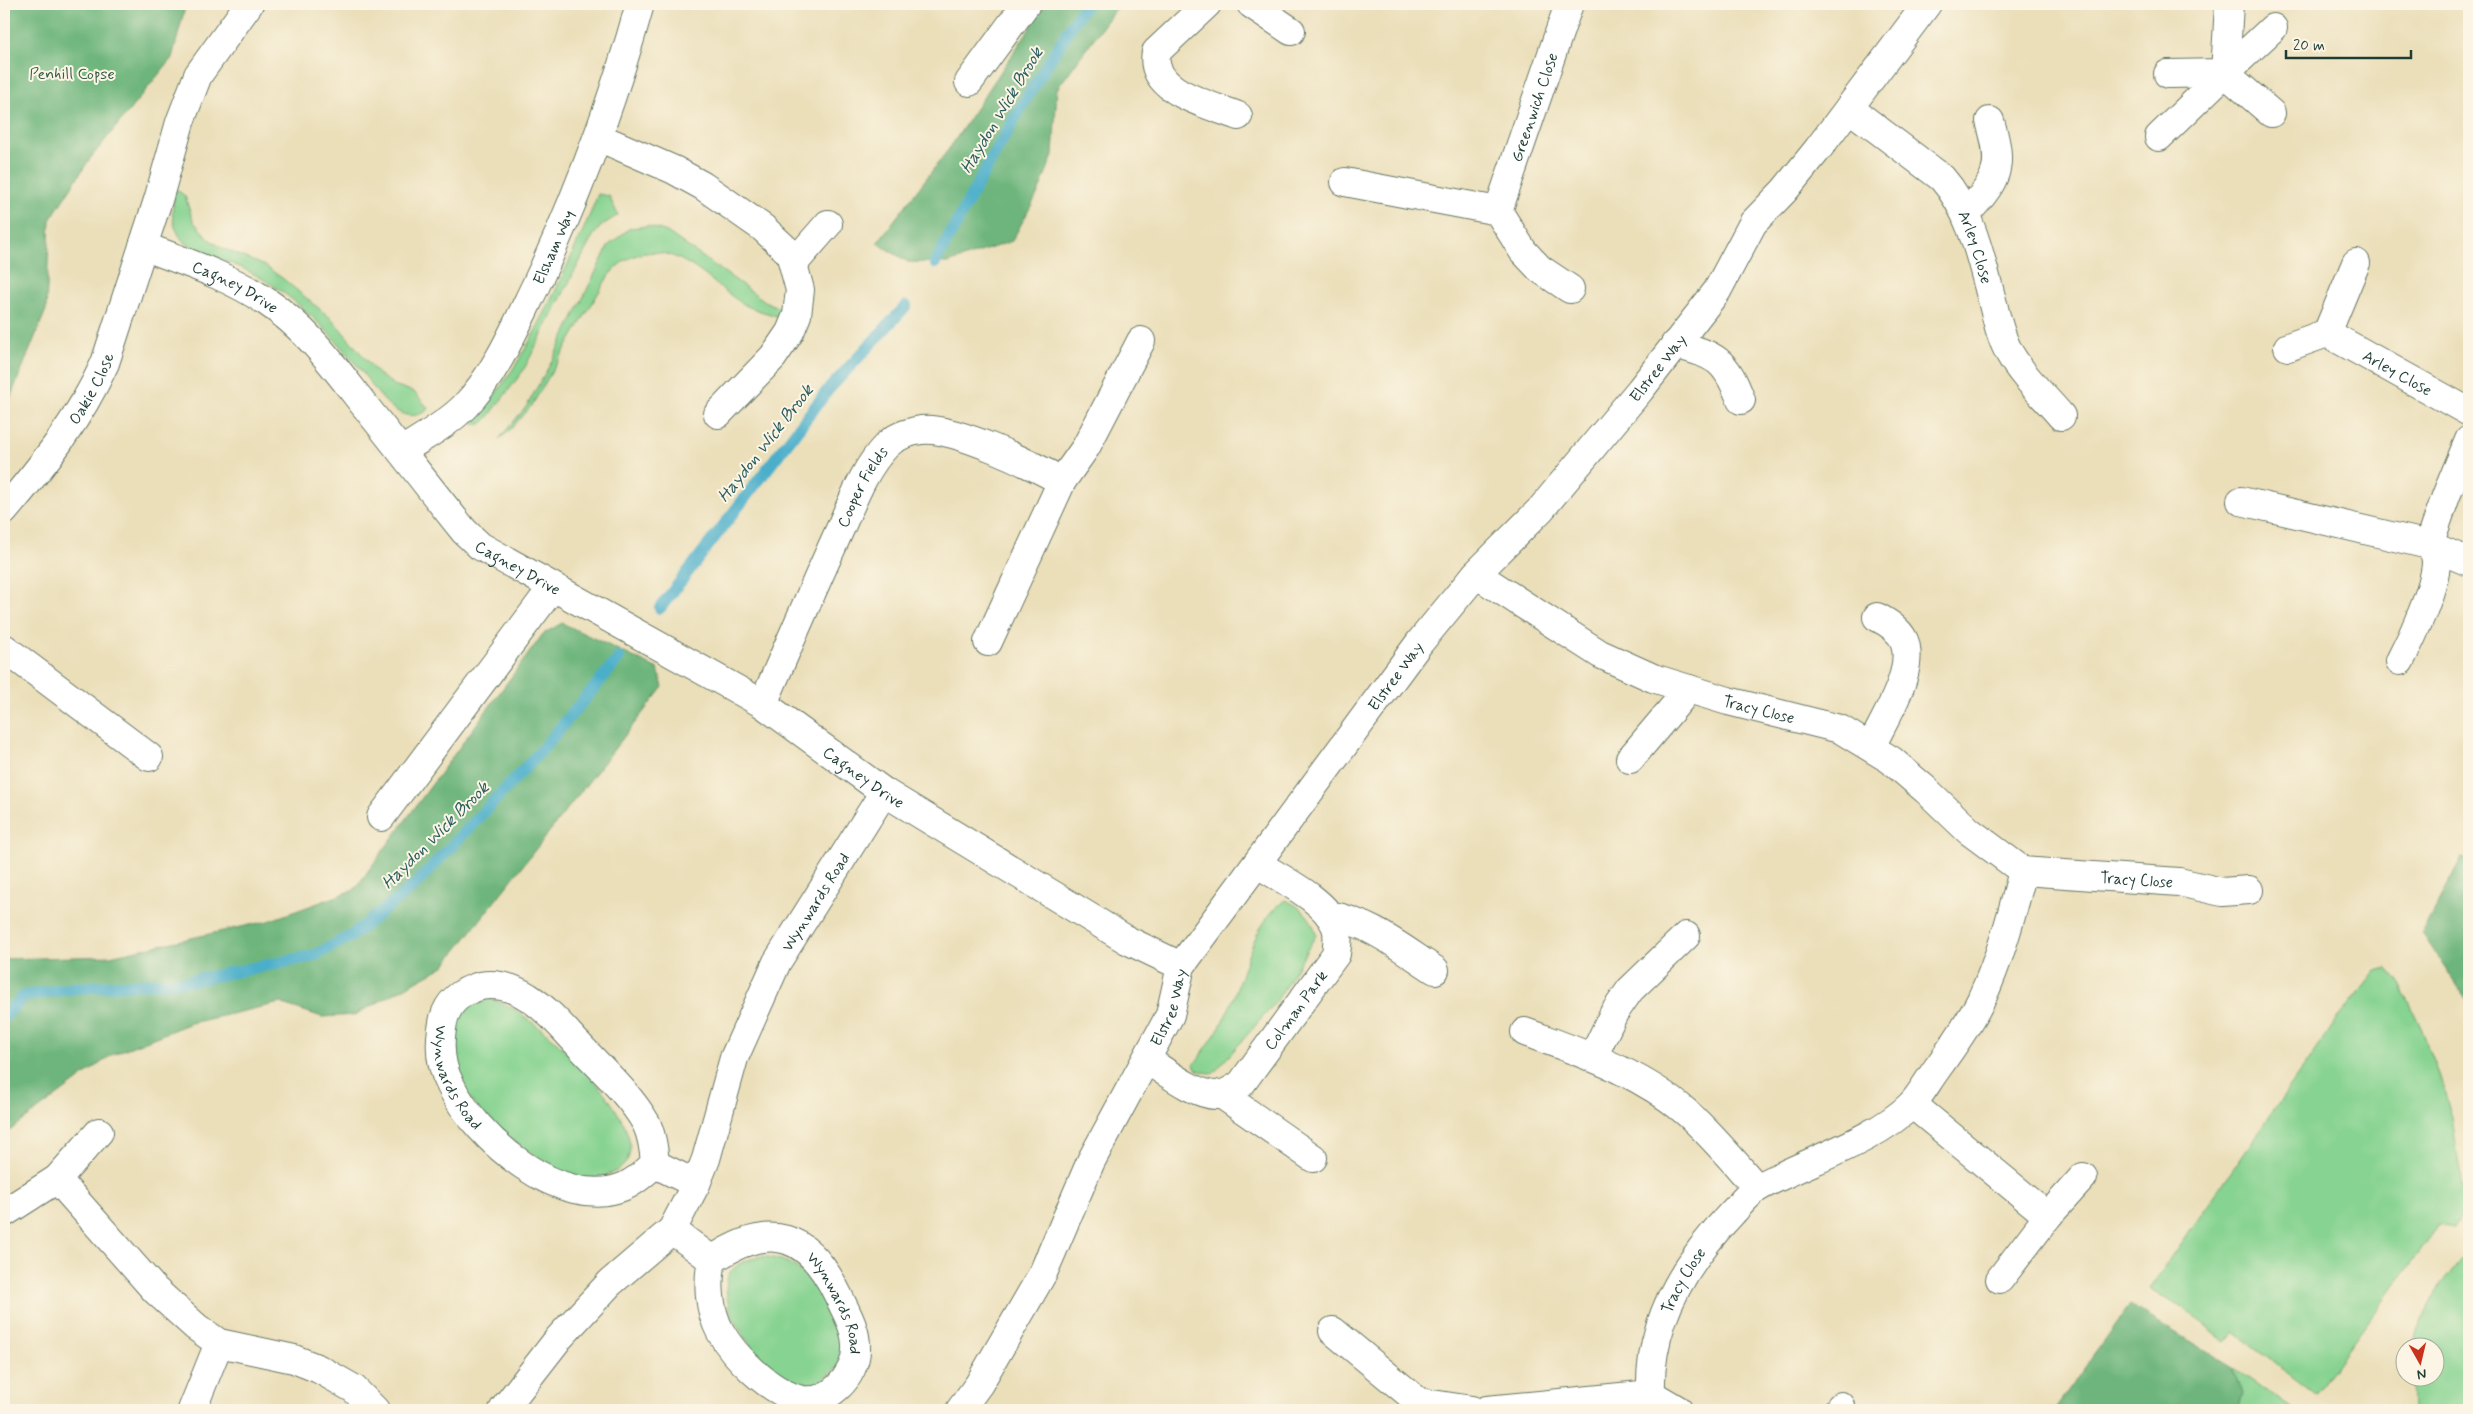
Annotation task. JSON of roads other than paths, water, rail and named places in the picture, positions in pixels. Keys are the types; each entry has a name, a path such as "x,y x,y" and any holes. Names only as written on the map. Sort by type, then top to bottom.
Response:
{"street":[{"path":"142,246 180,122 198,75 249,4"},
{"name":"Elsham Way","path":"402,451 452,418 465,406 496,365 556,244 598,137 626,57 640,4"},
{"path":"969,82 1026,4"},
{"path":"1207,4 1156,52 1154,60 1157,72 1170,88 1238,116"},
{"path":"1251,4 1291,31"},
{"name":"Greenwich Close","path":"1498,211 1569,4"},
{"name":"Elstree Way","path":"960,1410 978,1384 1044,1273 1091,1161 1170,1015 1181,966 1420,642 1476,574 1541,510 1717,291 1753,223 1784,191 1927,4"},
{"path":"2225,73 2229,4"},
{"path":"2159,137 2273,28"},
{"path":"2168,74 2225,73 2271,113"},
{"name":"Arley Close","path":"1849,108 1942,178 1962,203 2000,330 2010,354 2061,416"},
{"path":"1966,214 1986,192 1995,174 1999,158 1990,121"},
{"path":"598,137 674,170 703,186 780,242 790,253 800,290 797,315 790,332 773,357 718,414"},
{"path":"1345,182 1498,211 1523,251 1540,269 1570,289"},
{"path":"794,263 828,224"},
{"name":"Cagney Drive","path":"142,246 208,271 241,286 267,302 296,324 333,364 464,531 474,541 500,559 630,628 763,704 884,792 1127,940 1181,966"},
{"name":"Oakie Close","path":"4,512 56,448 79,416 94,388 105,363 142,246"},
{"path":"2288,347 2327,332 2356,263"},
{"name":"Arley Close","path":"2327,332 2469,412"},
{"path":"988,642 1062,481 1086,447 1141,341"},
{"path":"1675,344 1710,354 1722,363 1732,378 1741,400"},
{"name":"Cooper Fields","path":"763,704 854,498 874,462 888,445 904,435 922,430 939,432 1016,457 1062,481"},
{"path":"2400,662 2419,619 2434,571 2435,556 2429,545 2446,496 2469,440"},
{"path":"2241,501 2429,545 2469,562"},
{"name":"Tracy Close","path":"1476,574 1600,654 1653,678 1840,729 1891,760 1970,831 2023,870 2179,882 2222,892 2249,890"},
{"path":"381,817 552,588"},
{"path":"1870,747 1905,675 1906,658 1904,642 1887,622 1877,617"},
{"path":"4,648 148,757"},
{"path":"1630,759 1690,689"},
{"name":"Wynwards Road","path":"504,1410 559,1338 610,1283 672,1230 696,1184 706,1159 734,1058 777,962 884,792"},
{"name":"Colman Park","path":"1221,1094 1241,1084 1336,954 1338,939 1336,927 1329,915 1314,900 1258,864"},
{"name":"Tracy Close","path":"1651,1394 1650,1368 1653,1346 1673,1294 1709,1238 1757,1188 1836,1151 1882,1126 1912,1104 1949,1052 1981,1000 2008,931 2023,870"},
{"path":"1329,915 1350,919 1366,926 1435,970"},
{"path":"1593,1057 1614,1013 1630,990 1686,936"},
{"name":"Wynwards Road","path":"491,984 511,988 528,997 548,1012 632,1104 646,1124 654,1147 655,1164 640,1178 624,1187 583,1192 535,1172 512,1158 476,1124 450,1085 443,1065 439,1044 442,1024 448,1006 460,994 477,986 491,984"},
{"path":"1525,1032 1614,1066 1684,1110 1757,1188"},
{"path":"1146,1060 1203,1093 1221,1094 1313,1158"},
{"path":"1912,1104 2048,1216"},
{"path":"4,1214 57,1179 99,1132"},
{"path":"655,1164 696,1184"},
{"path":"2000,1279 2048,1216 2083,1177"},
{"path":"57,1179 155,1290 190,1323 219,1343 294,1359 319,1369 354,1389 375,1410"},
{"path":"672,1230 712,1260"},
{"name":"Wynwards Road","path":"768,1238 787,1239 803,1246 817,1258 830,1277 854,1329 856,1349 852,1369 842,1383 824,1397 804,1400 784,1394 767,1384 720,1331 712,1308 709,1287 712,1260 730,1248 768,1238"},
{"path":"1333,1330 1415,1406 1472,1410"},
{"path":"192,1410 219,1343"},
{"path":"1487,1410 1651,1394 1678,1410"}],"waterway":[{"name":"Haydon Wick Brook","path":"935,263 1026,99 1086,4"},
{"name":"Haydon Wick Brook","path":"660,608 828,390 906,306"},
{"name":"Haydon Wick Brook","path":"4,1017 24,996 75,988 189,981 313,956 351,936 415,885 540,752 619,658"}],"park label":[{"name":"Penhill Copse","path":"72,73"}]}
